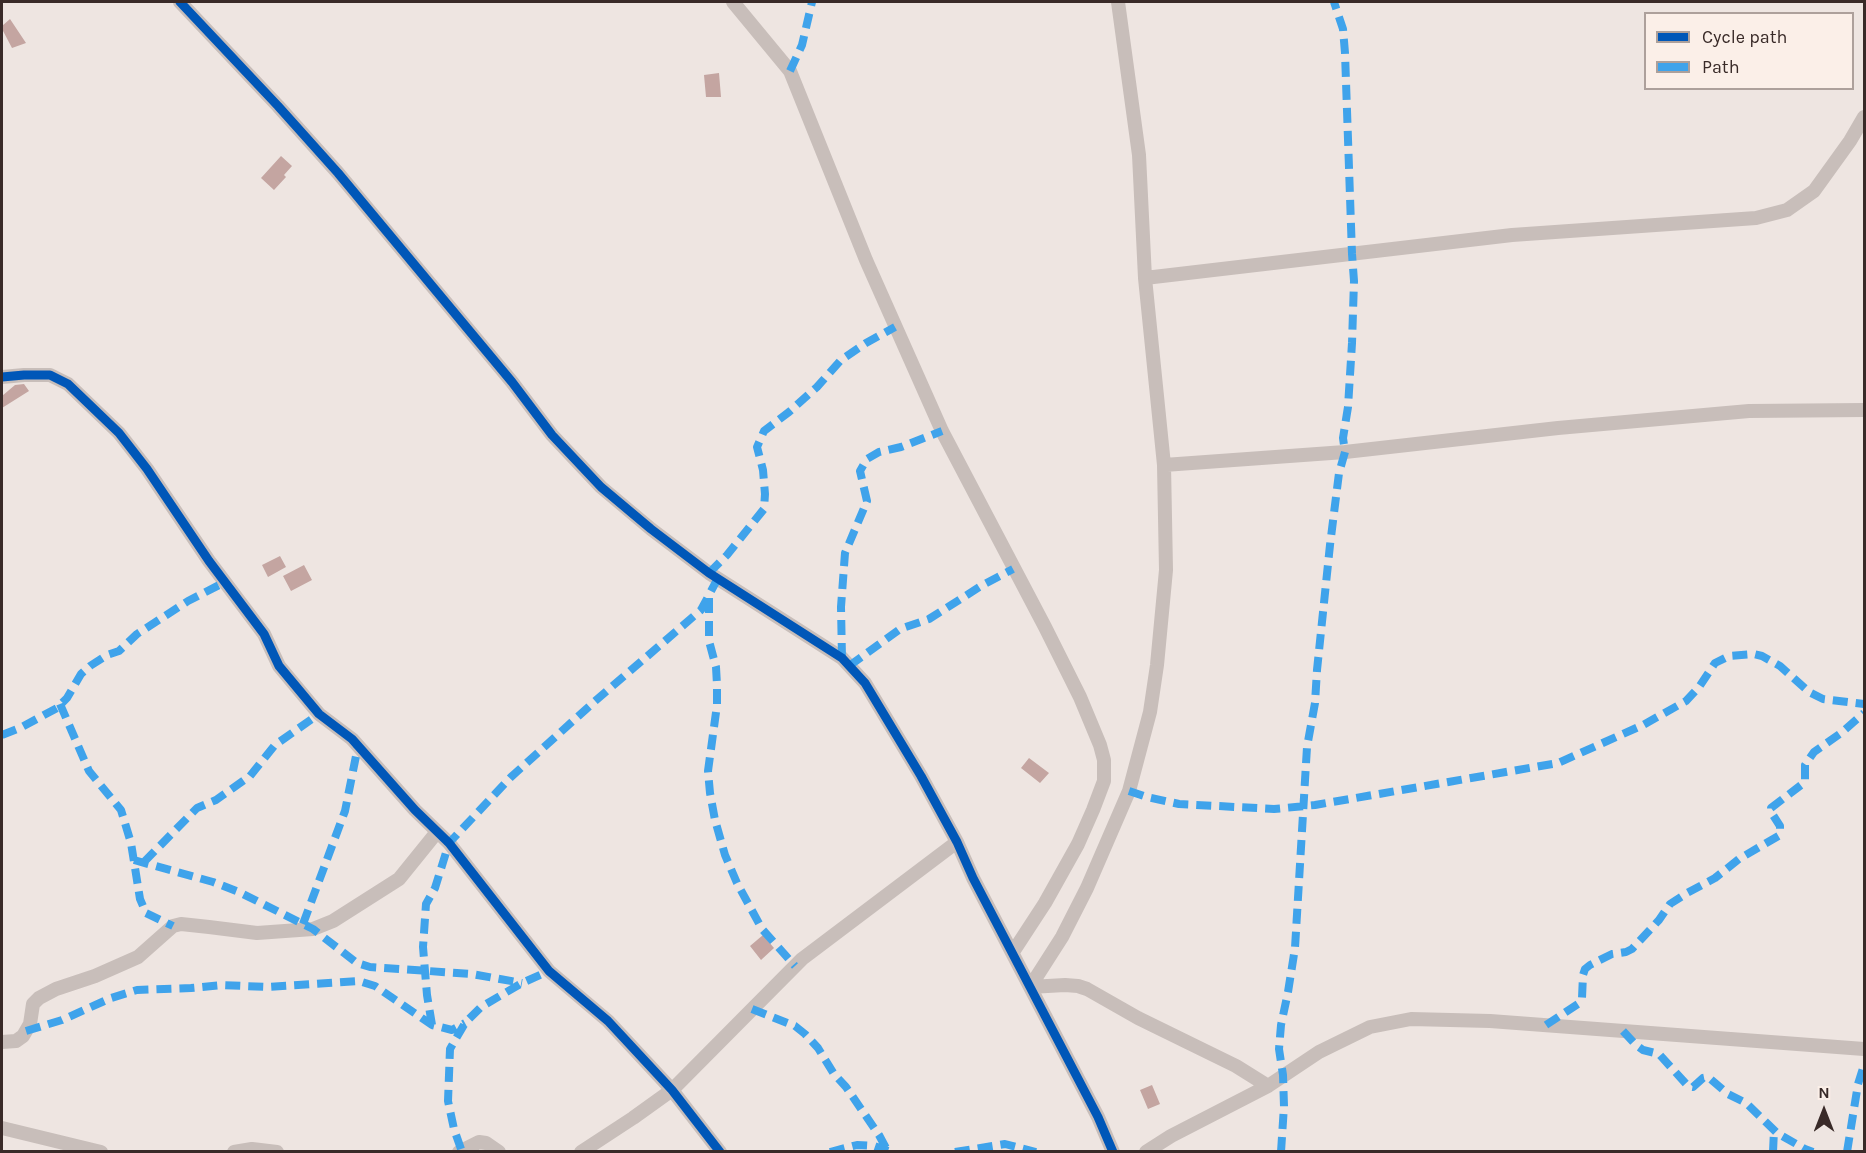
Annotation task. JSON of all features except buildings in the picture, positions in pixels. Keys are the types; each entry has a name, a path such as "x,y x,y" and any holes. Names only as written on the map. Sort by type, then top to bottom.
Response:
{"street":[{"path":"180,2 338,173 512,382 552,435 601,488 709,573 843,658 865,683 921,776 957,842 973,878 1098,1117 1113,1152"},
{"path":"734,2 790,71 866,260 942,431 1045,627 1080,697 1100,745 1104,760 1104,781 1093,810 1078,844 1045,903 1013,952"},
{"path":"1030,987 1062,937 1087,888 1129,791 1150,712 1166,570 1164,465 1145,278 1139,155 1118,2"},
{"path":"1145,278 1512,235 1756,218 1787,210 1814,191 1850,141 1864,117"},
{"path":"2,377 50,375 68,384 119,433 147,469 209,561 264,634 279,666 320,714 352,739 448,843 549,971 608,1021 672,1090 720,1152"},
{"path":"1164,465 1345,452 1749,411 1864,410"},
{"path":"2,1042 16,1041 22,1036 30,1024 33,1004 39,998 56,989 95,976 138,957 172,926 181,924 257,933 313,929 333,921 399,879 437,832"},
{"path":"581,1152 672,1090 802,959 957,842"},
{"path":"1030,987 1071,985 1087,989 1138,1018 1236,1066 1268,1086"},
{"path":"1146,1152 1171,1136 1268,1086 1319,1052 1370,1027 1411,1019 1501,1022 1864,1049"},
{"path":"2,1128 101,1152"},
{"path":"459,1152 478,1142 486,1143 499,1152"},
{"path":"234,1152 252,1149 277,1152"}],"marked path":[{"path":"790,71 802,45 812,2"},
{"path":"1281,1152 1284,1106 1279,1049 1281,1025 1295,948 1307,747 1315,703 1339,473 1345,452 1343,438 1348,407 1352,343 1354,281 1345,53 1343,29 1334,2"},
{"path":"709,573 727,555 764,509 763,470 757,447 764,431 817,387 841,360 895,327"},
{"path":"842,658 841,607 845,553 867,501 860,471 867,459 879,452 901,447 942,431"},
{"path":"849,666 900,629 929,619 1013,569"},
{"path":"432,1025 423,947 426,904 435,888 449,843 511,777 701,610 718,578"},
{"path":"2,735 57,708 67,698 81,674 90,666 107,655 119,651 137,634 188,601 225,582"},
{"path":"709,598 709,641 716,667 717,705 708,771 715,820 725,855 737,883 762,929 795,966"},
{"path":"1129,791 1179,804 1274,809 1315,805 1558,763 1643,725 1686,701 1699,687 1715,663 1729,656 1754,654 1762,656 1780,666 1809,692 1823,699 1864,704"},
{"path":"60,704 89,771 121,810 131,843 140,899 146,913 173,926"},
{"path":"1546,1025 1578,1004 1582,998 1585,969 1612,954 1632,949 1659,920 1670,904 1715,878 1739,859 1780,835 1780,826 1771,808 1805,782 1805,765 1814,752 1864,713"},
{"path":"144,862 197,808 216,800 250,776 275,745 319,714"},
{"path":"303,924 345,811 358,746"},
{"path":"134,860 213,882 239,892 313,929 357,963 370,967 472,974 522,983"},
{"path":"461,1149 448,1101 450,1049 465,1023 481,1007 522,983 549,971"},
{"path":"26,1031 62,1020 111,998 137,990 222,985 267,987 359,981 375,986 432,1025 452,1030 465,1023"},
{"path":"752,1009 795,1026 805,1034 846,1087 887,1150"},
{"path":"1623,1031 1643,1050 1659,1054 1688,1086 1693,1087 1703,1078 1708,1077 1728,1094 1746,1103 1777,1133 1813,1152"},
{"path":"1847,1152 1858,1084 1864,1065"},
{"path":"1773,1152 1774,1130"},
{"path":"955,1152 1005,1144 1036,1152"},
{"path":"830,1152 857,1145 874,1146 888,1151"}],"cycle path":[{"path":"180,2 338,173 512,382 552,435 601,487 709,573 842,658 865,683 921,776 957,842 973,878 1098,1117 1113,1152"},
{"path":"2,377 50,375 68,384 119,433 147,469 209,561 264,634 279,666 319,714 352,739 415,810 449,843 549,971 608,1021 672,1090 720,1152"}]}
